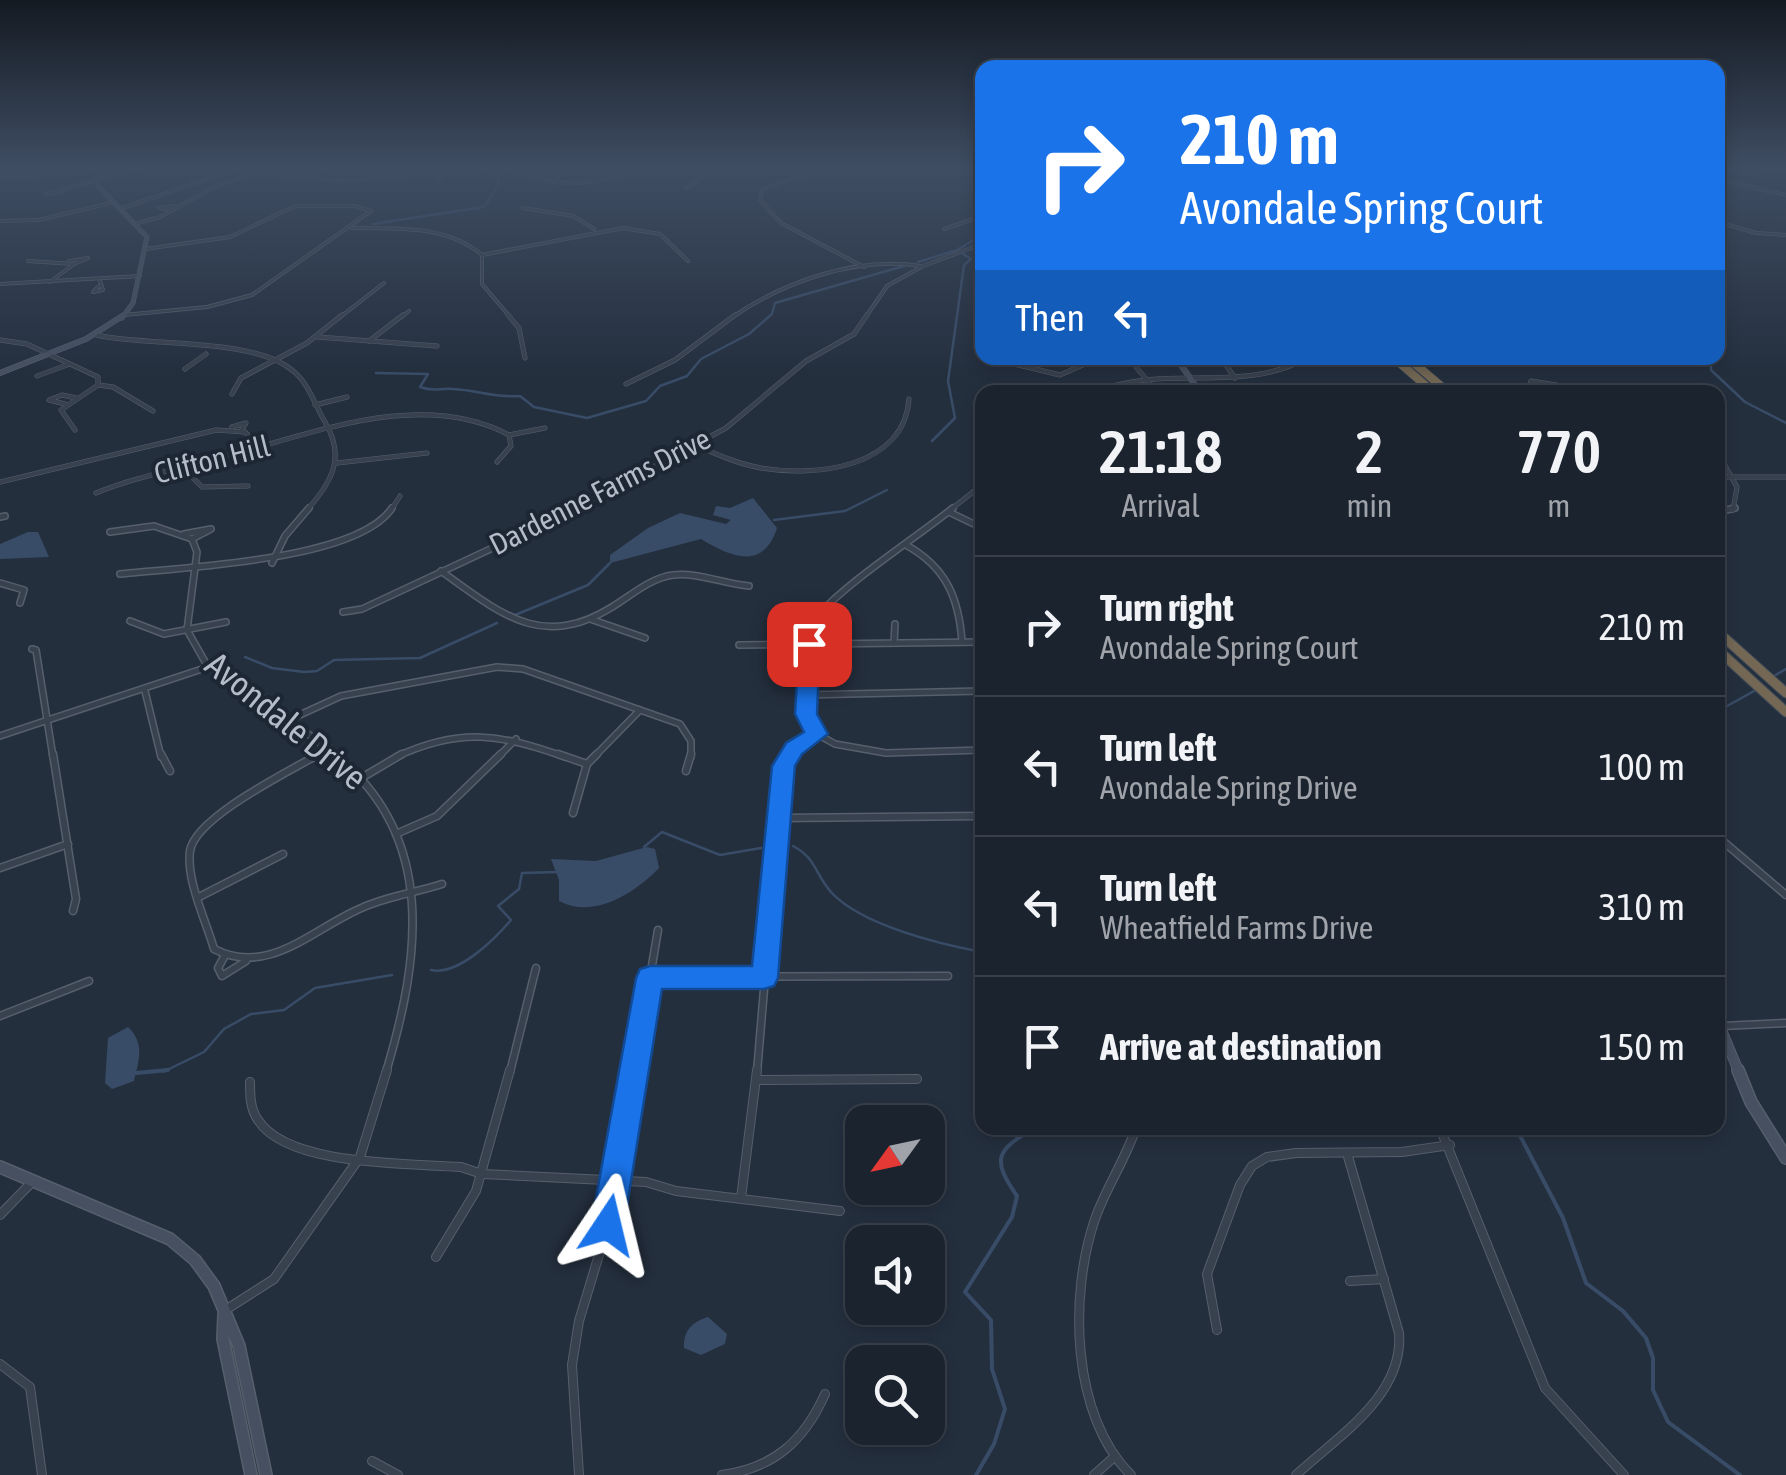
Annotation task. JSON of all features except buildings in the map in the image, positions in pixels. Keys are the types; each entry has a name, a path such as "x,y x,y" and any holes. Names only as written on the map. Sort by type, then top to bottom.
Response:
{"highway":[{"path":"1402,365 1425,385"},
{"path":"1416,365 1440,385"},
{"path":"1725,638 1786,693"},
{"path":"1725,656 1786,712"}],"main road":[{"path":"0,372 96,335 124,316 134,303 146,236"},
{"path":"1181,365 1195,385"},
{"path":"1725,1040 1752,1102 1786,1158"},
{"path":"0,1166 170,1238 209,1276 236,1333 266,1475"},
{"path":"224,1310 224,1339 251,1475"}],"street":[{"path":"145,249 232,236"},
{"path":"124,316 207,308 252,294 337,236"},
{"path":"445,236 466,242 482,256 482,284 521,331 525,358"},
{"path":"482,256 574,236"},
{"path":"658,236 688,262"},
{"path":"805,236 864,268"},
{"name":"Dardenne Farms Drive","path":"343,612 362,609 594,500 695,445 759,404 813,356 854,334 876,296 923,266 975,247"},
{"path":"28,261 71,263 47,283"},
{"path":"626,384 717,333 754,302 864,268 900,261 923,266"},
{"path":"0,284 100,283 140,276"},
{"path":"232,394 241,378 315,336 384,283"},
{"path":"369,340 409,312"},
{"path":"96,335 151,348 274,360 293,370 329,430 336,446 337,463 272,563"},
{"path":"315,336 437,346"},
{"path":"0,340 49,354 98,378 98,386"},
{"path":"185,369 208,352"},
{"path":"37,376 70,364"},
{"path":"1017,365 1058,376 1079,372 1089,365"},
{"path":"1226,365 1235,378"},
{"path":"1120,385 1265,375 1290,365"},
{"path":"1136,367 1151,383"},
{"path":"1531,385 1532,381 1542,380 1564,385"},
{"path":"75,430 60,414 65,404 98,386 113,387 153,411"},
{"path":"65,404 49,400 62,395 76,398"},
{"path":"315,405 347,397"},
{"path":"695,445 762,468 798,470 850,462 880,450 904,429 909,400"},
{"name":"Clifton Hill","path":"96,493 329,430 418,415 487,424 509,435"},
{"path":"0,482 229,428 251,434 260,448"},
{"path":"496,462 511,446 509,435 545,428"},
{"path":"337,463 426,453"},
{"path":"1725,459 1726,472 1737,486 1735,510 1725,511"},
{"path":"183,468 190,484 198,488 248,486"},
{"path":"1725,478 1786,477"},
{"path":"975,490 820,612 811,626 805,695 807,720 817,734 858,752 975,750"},
{"path":"120,574 328,548 386,520 400,496"},
{"path":"948,511 975,524"},
{"path":"110,532 142,526 192,539 211,528 184,534"},
{"name":"Avondale Drive","path":"192,539 197,552 187,630 208,667 248,686 363,776 396,834 415,893 407,1003 360,1156 274,1279 224,1310"},
{"path":"906,545 933,558 961,610 962,642"},
{"path":"442,571 524,626 562,630 593,620 647,584 667,576 749,586"},
{"path":"0,583 24,590 20,603"},
{"path":"593,620 645,638"},
{"path":"130,621 152,634 226,622"},
{"path":"894,643 895,624"},
{"path":"739,645 975,642"},
{"path":"32,649 36,650 68,844 76,899 73,911"},
{"path":"291,719 341,696 498,664 523,669 680,724 692,736 694,747 686,771"},
{"path":"0,736 208,667"},
{"path":"145,691 163,764 170,771"},
{"path":"805,695 975,691"},
{"path":"573,813 588,764 640,710"},
{"path":"363,776 390,759 449,734 497,734 588,764"},
{"path":"741,1199 786,758 817,734"},
{"path":"396,834 436,816 516,739"},
{"path":"329,748 231,806 197,834 190,850 209,940 224,957 247,960 285,948 366,906 442,884"},
{"path":"780,818 975,816"},
{"path":"1725,842 1786,896"},
{"path":"0,868 68,844"},
{"path":"199,896 283,854"},
{"path":"580,1475 572,1418 572,1365 616,1180 658,930"},
{"path":"224,957 218,968 222,976 232,974 247,960"},
{"path":"436,1257 469,1209 482,1174 536,968"},
{"path":"650,978 948,976"},
{"path":"0,1016 90,981"},
{"path":"1725,1024 1786,1023"},
{"path":"756,1080 917,1078"},
{"path":"250,1082 251,1107 272,1135 295,1148 461,1167 482,1174 616,1180 840,1212"},
{"path":"1131,1475 1112,1458 1092,1415 1083,1318 1090,1235 1133,1135"},
{"path":"1444,1135 1545,1388 1624,1475"},
{"path":"1217,1330 1207,1274 1240,1185 1252,1166 1266,1157 1296,1152 1450,1145"},
{"path":"1296,1475 1371,1405 1396,1374 1402,1346 1347,1152"},
{"path":"0,1215 32,1182"},
{"path":"1350,1281 1384,1279"},
{"path":"0,1364 30,1387 42,1475"},
{"path":"722,1475 746,1474 793,1449 815,1420 825,1394"},
{"path":"1094,1475 1112,1458"},
{"path":"372,1461 398,1475"}],"water":[{"path":"753,498 777,528 771,542 755,555 735,555 701,539 610,563 610,555 648,528 680,513 726,524 731,520 713,515 716,506 730,508"},
{"path":"28,532 38,532 49,557 0,559 0,544"},
{"path":"647,847 655,849 659,868 626,894 586,907 559,901 559,880 551,859 596,861"},
{"path":"128,1027 139,1046 134,1081 112,1089 105,1083 108,1038"},
{"path":"708,1317 727,1334 725,1344 701,1355 684,1348 690,1328"}],"waterway":[{"path":"918,262 957,250 975,239"},
{"path":"932,441 955,418 948,381 964,265 971,259 963,254"},
{"path":"376,373 428,374 420,387 520,396 534,407 587,418 646,401 660,386 687,376 701,359 749,334 772,314 775,303 904,266"},
{"path":"1711,365 1711,370 1745,402 1786,423"},
{"path":"774,520 845,511 887,490"},
{"path":"515,615 588,585 610,563"},
{"path":"245,657 272,668 304,672 317,671 334,660 420,658 497,623"},
{"path":"1774,676 1786,669"},
{"path":"1725,707 1756,690"},
{"path":"644,847 662,832 720,855 761,848"},
{"path":"793,846 811,861 831,892 861,914 923,938 975,950"},
{"path":"431,970 464,962 504,928 511,920 498,906 519,889 522,873 557,872"},
{"path":"167,1070 204,1052 224,1029 251,1014 284,1010 315,988 392,975"},
{"path":"136,1073 167,1070"},
{"path":"163,1072 167,1070"},
{"path":"976,1475 994,1444 1005,1409 992,1369 991,1320 965,1292 1012,1217 1017,1196 1003,1173 1002,1156 1005,1149 1024,1135"},
{"path":"1520,1135 1563,1218 1586,1283 1623,1311 1646,1338 1653,1358 1653,1390 1668,1422 1740,1475"}],"route":[{"path":"608,1225 650,978 764,978 783,766 794,748 817,734 806,714 809,644"}]}
